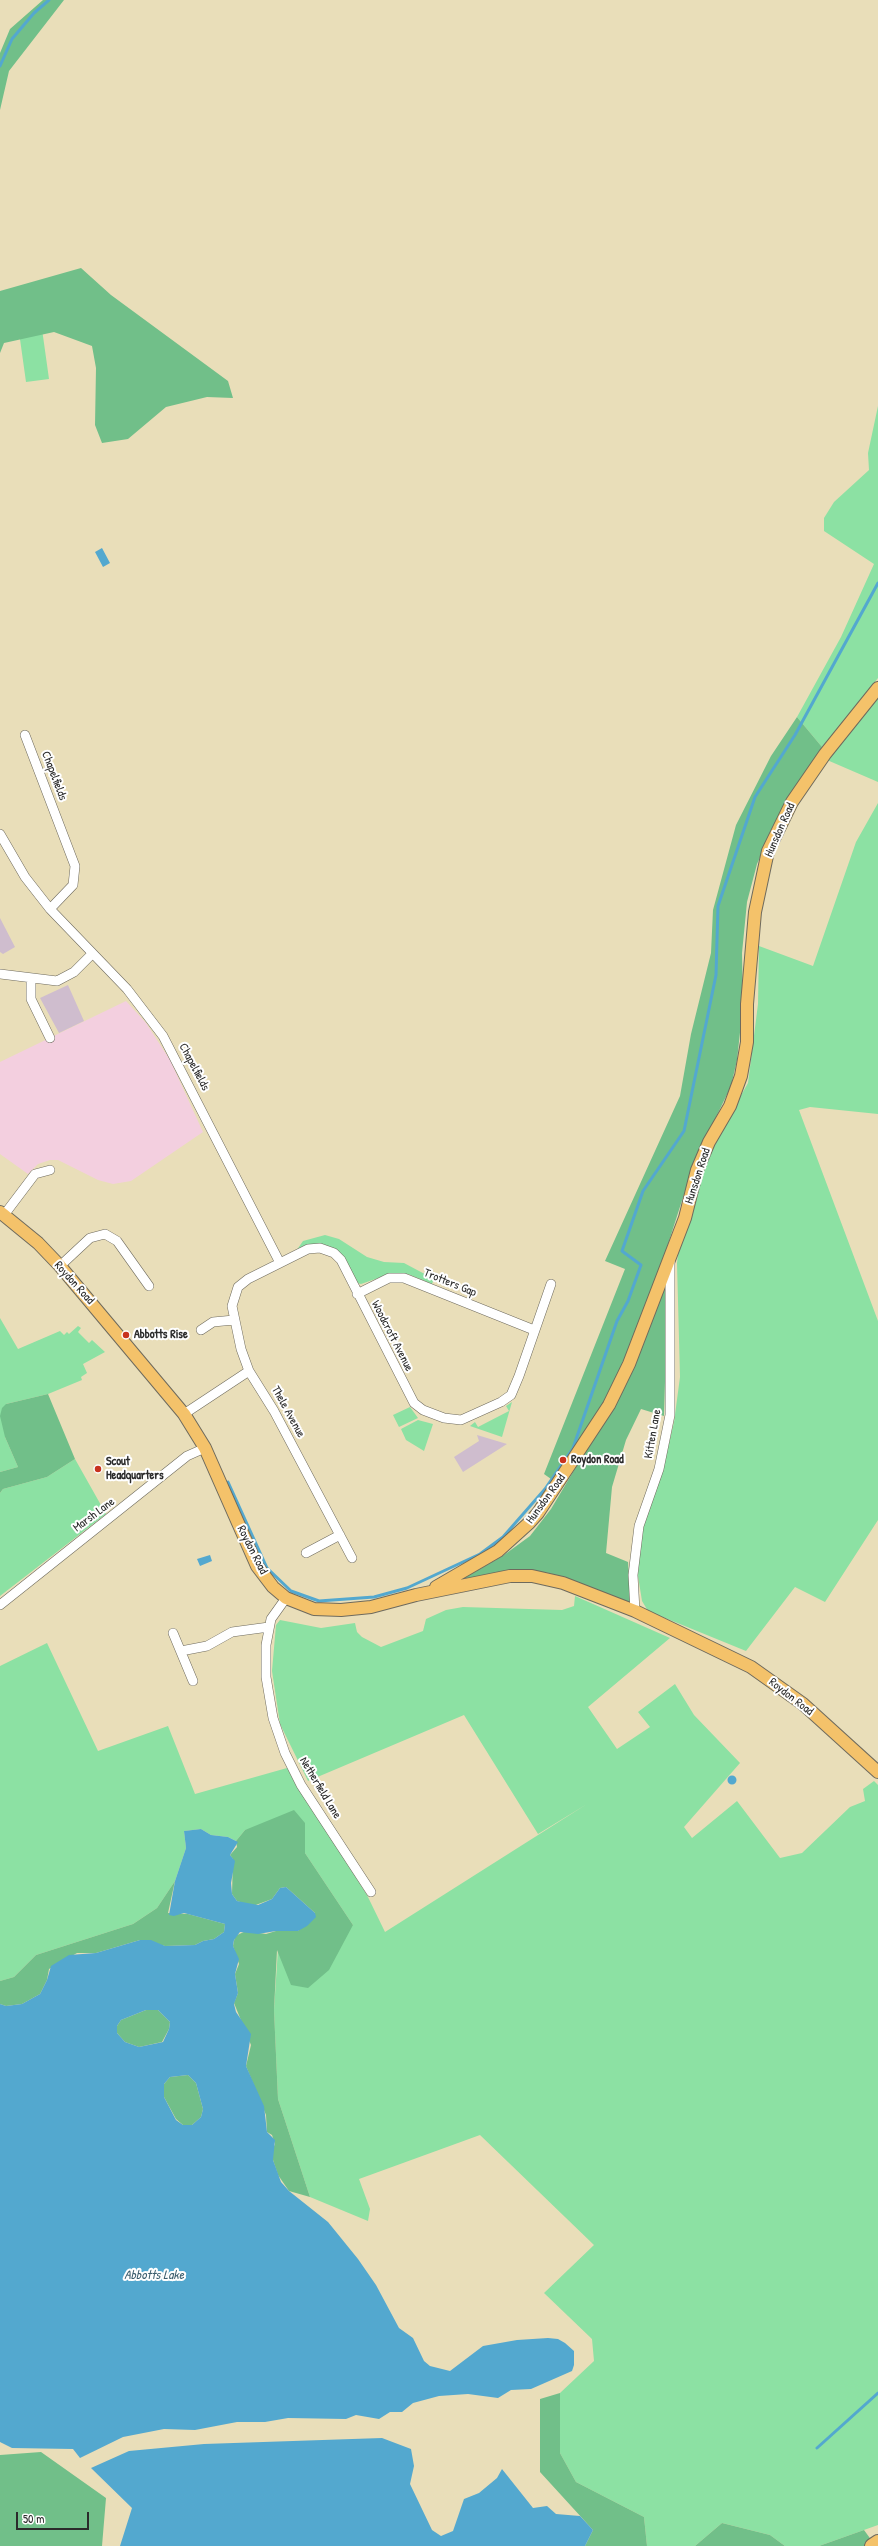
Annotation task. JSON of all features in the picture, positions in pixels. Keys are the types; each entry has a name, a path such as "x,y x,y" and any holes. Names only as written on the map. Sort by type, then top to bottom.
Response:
{"highway":[{"path":"872,2546 878,2542"}],"main road":[{"name":"Hunsdon Road","path":"431,1592 440,1584 498,1551 538,1513 609,1405 629,1364 685,1218 697,1170 709,1142 730,1106 741,1076 747,1042 748,1004 755,912 768,852 792,802 825,754 878,688"},
{"name":"Roydon Road","path":"2,1214 38,1243 60,1266 184,1414 205,1448 257,1566 273,1587 286,1598 314,1608 341,1610 371,1607 431,1592 510,1576 532,1576 563,1583 635,1611 751,1667 803,1704 878,1772"}],"street":[{"name":"Chapelfields","path":"26,735 75,866 73,885 50,909"},
{"name":"Chapelfields","path":"0,834 25,877 50,909 127,989 164,1036 280,1263"},
{"path":"0,974 50,981 62,979 74,972 92,954"},
{"path":"31,979 31,999 50,1038"},
{"path":"2,1214 35,1174 50,1170"},
{"path":"60,1266 90,1238 105,1234 117,1241 149,1286"},
{"name":"Woodcroft Avenue","path":"249,1370 241,1349 234,1320 232,1303 238,1287 248,1279 308,1249 320,1248 330,1251 340,1260 414,1403 423,1410 450,1419 461,1420 470,1417 511,1395 551,1284"},
{"name":"Kitten Lane","path":"635,1611 633,1575 639,1526 659,1469 670,1415 670,1257"},
{"name":"Trotters Gap","path":"357,1294 389,1278 404,1278 534,1330"},
{"path":"201,1330 213,1322 234,1320"},
{"path":"184,1414 249,1370"},
{"name":"Thele Avenue","path":"249,1370 274,1411 352,1558"},
{"name":"Marsh Lane","path":"0,1605 187,1456 205,1448"},
{"path":"306,1553 340,1535"},
{"name":"Netherfield Lane","path":"286,1598 274,1613 269,1627 266,1677 273,1718 281,1743 301,1785 371,1892"},
{"path":"181,1651 207,1646 232,1632 269,1627"},
{"path":"173,1633 193,1681"}],"shaded area":[{"path":"0,918 15,947 3,954 0,952"},
{"path":"68,985 84,1021 59,1033 40,998"},
{"path":"126,1001 146,1023 170,1060 203,1132 131,1181 113,1184 98,1180 58,1160 50,1160 38,1164 28,1174 0,1154 0,1062"},
{"path":"477,1435 507,1444 463,1472 454,1457 479,1441"}],"green space":[{"path":"43,0 64,0 9,71 0,110 0,53 10,29"},
{"path":"81,268 111,295 228,381 233,398 207,397 166,407 128,439 102,443 95,425 96,368 92,346 54,332 4,343 0,353 0,291"},
{"path":"42,329 49,379 26,382 19,332"},
{"path":"878,406 878,678 822,747 797,717 841,637 874,564 824,531 824,518 834,502 869,470 868,453"},
{"path":"878,696 878,782 827,760"},
{"path":"797,717 822,747 781,810 757,864 747,902 742,953 743,1005 737,1060 731,1086 694,1163 661,1266 622,1365 604,1405 551,1479 544,1474 625,1269 605,1261 680,1096 691,1034 711,953 713,910 736,825 771,756"},
{"path":"878,803 878,1114 810,1107 799,1110 878,1321 878,1520 825,1602 795,1587 746,1651 648,1611 642,1601 638,1576 639,1546 645,1517 663,1468 674,1422 680,1377 677,1263 679,1245 707,1155 748,1083 758,1004 759,946 813,966 856,842"},
{"path":"325,1235 339,1239 367,1257 384,1262 404,1263 434,1279 432,1284 408,1274 393,1273 361,1284 357,1283 336,1250 331,1247 319,1244 296,1251 303,1241"},
{"path":"668,1279 664,1416 641,1409 626,1440 612,1487 606,1553 628,1562 631,1604 549,1573 510,1570 461,1580 504,1555 530,1536 551,1509 579,1462"},
{"path":"0,1318 18,1349 60,1331 64,1335 67,1332 69,1334 78,1326 81,1328 78,1332 89,1343 92,1340 105,1352 83,1364 87,1373 81,1377 82,1380 48,1394 6,1404 5,1437 18,1467 0,1472"},
{"path":"48,1394 75,1459 47,1477 3,1489 0,1493 0,1472 18,1467 5,1437 0,1416 2,1408 6,1404"},
{"path":"512,1402 502,1437 470,1426 475,1422 478,1427 509,1411 506,1406"},
{"path":"410,1407 418,1418 399,1427 393,1415"},
{"path":"418,1420 433,1424 424,1451 406,1440 401,1429"},
{"path":"75,1459 106,1514 0,1596 0,1493 3,1489 47,1477"},
{"path":"575,1596 670,1638 588,1707 617,1749 650,1727 638,1712 675,1684 694,1715 740,1763 684,1827 692,1838 737,1801 780,1858 802,1853 850,1807 865,1801 863,1789 874,1781 878,1785 878,2525 819,2546 785,2546 770,2535 722,2523 695,2546 647,2546 644,2517 576,2482 560,2453 560,2393 594,2361 592,2339 544,2293 594,2245 480,2135 359,2179 370,2209 368,2221 310,2197 278,2099 274,2010 278,1949 353,1925 305,1853 305,1823 245,1830 236,1841 228,1837 211,1835 201,1829 184,1831 186,1848 175,1881 157,1908 133,1924 36,1955 14,1977 0,1981 0,1666 47,1643 98,1751 168,1726 195,1794 287,1768 367,1895 385,1932 587,1804 538,1834 464,1715 308,1781 280,1724 272,1671 276,1625 280,1620 321,1628 355,1623 357,1632 362,1637 381,1647 423,1631 426,1619 446,1610 463,1607 562,1610 574,1606"},
{"path":"294,1810 305,1823 305,1853 353,1925 329,1970 308,1988 291,1985 277,1950 274,2010 278,2099 310,2197 289,2191 278,2175 273,2160 272,2151 275,2144 272,2135 267,2132 266,2115 246,2066 251,2045 234,2003 238,1993 235,1974 239,1964 233,1946 235,1936 246,1931 266,1934 276,1931 298,1931 315,1913 286,1887 280,1888 272,1899 253,1906 237,1901 232,1894 233,1859 230,1855 237,1847 236,1841 245,1830"},
{"path":"175,1881 168,1913 188,1914 225,1924 224,1932 214,1939 203,1941 195,1945 165,1946 140,1940 96,1953 77,1953 49,1969 47,1980 40,1994 22,2004 6,2006 0,2004 0,1981 14,1977 36,1955 133,1924 157,1908"},
{"path":"146,2010 158,2010 170,2022 169,2029 162,2042 139,2047 125,2042 117,2033 117,2026 121,2020"},
{"path":"188,2075 196,2083 203,2109 201,2117 192,2125 183,2125 176,2119 164,2097 164,2084 170,2077"},
{"path":"560,2393 560,2453 576,2482 644,2517 647,2546 585,2546 593,2530 540,2472 540,2399"},
{"path":"41,2452 106,2498 102,2546 0,2546 0,2455"},
{"path":"722,2523 770,2535 785,2546 695,2546"},
{"path":"864,2530 872,2541 865,2546 819,2546"}],"water":[{"path":"102,548 110,563 103,567 95,552"},
{"path":"210,1555 212,1561 200,1566 197,1559"},
{"path":"730,1776 734,1776 736,1780 734,1784 730,1784 728,1782 728,1778"},
{"name":"Abbotts Lake","path":"201,1829 211,1835 228,1837 238,1842 230,1855 235,1861 231,1883 232,1894 237,1901 258,1905 272,1899 280,1888 286,1887 315,1913 316,1917 307,1926 298,1931 276,1931 258,1934 240,1932 234,1940 233,1946 239,1959 235,1974 238,1993 234,2004 236,2012 251,2034 246,2066 264,2106 267,2132 275,2140 273,2160 281,2182 289,2191 328,2222 358,2259 376,2285 399,2328 413,2338 424,2361 430,2366 450,2371 483,2346 517,2340 548,2338 558,2339 574,2351 574,2365 572,2371 531,2389 511,2390 498,2398 468,2394 439,2396 413,2403 402,2412 390,2412 379,2419 356,2415 346,2419 288,2418 265,2422 237,2422 195,2430 164,2429 123,2437 80,2458 73,2449 12,2448 0,2442 0,2004 6,2006 22,2004 40,1994 47,1980 51,1966 69,1955 96,1953 140,1940 151,1940 165,1946 195,1945 203,1941 214,1939 224,1932 225,1924 184,1913 174,1916 169,1915 175,1881 186,1848 184,1831","holes":["146,2010 158,2010 170,2022 169,2029 163,2042 139,2047 125,2042 117,2033 117,2026 121,2020","188,2075 196,2083 203,2109 201,2117 192,2125 183,2125 176,2120 164,2097 164,2084 170,2077"]},
{"path":"382,2438 411,2449 414,2466 410,2484 432,2530 441,2536 453,2531 464,2499 479,2493 497,2478 502,2469 533,2508 547,2506 556,2514 580,2516 593,2530 585,2546 120,2546 132,2508 91,2468 129,2451 204,2444"}],"waterway":[{"path":"0,66 12,39 34,13 49,0"},
{"path":"228,1482 267,1568 291,1591 319,1601 374,1597 407,1588 480,1554 503,1537 545,1489 573,1448 617,1321 628,1301 641,1265 622,1251 643,1191 684,1131 716,975 718,906 755,797 795,735 878,583"},
{"path":"817,2448 878,2393"}],"place":[{"name":"Abbotts Rise","path":"126,1335"},
{"name":"Roydon Road","path":"563,1460"},
{"name":"Scout Headquarters","path":"98,1469"}]}
